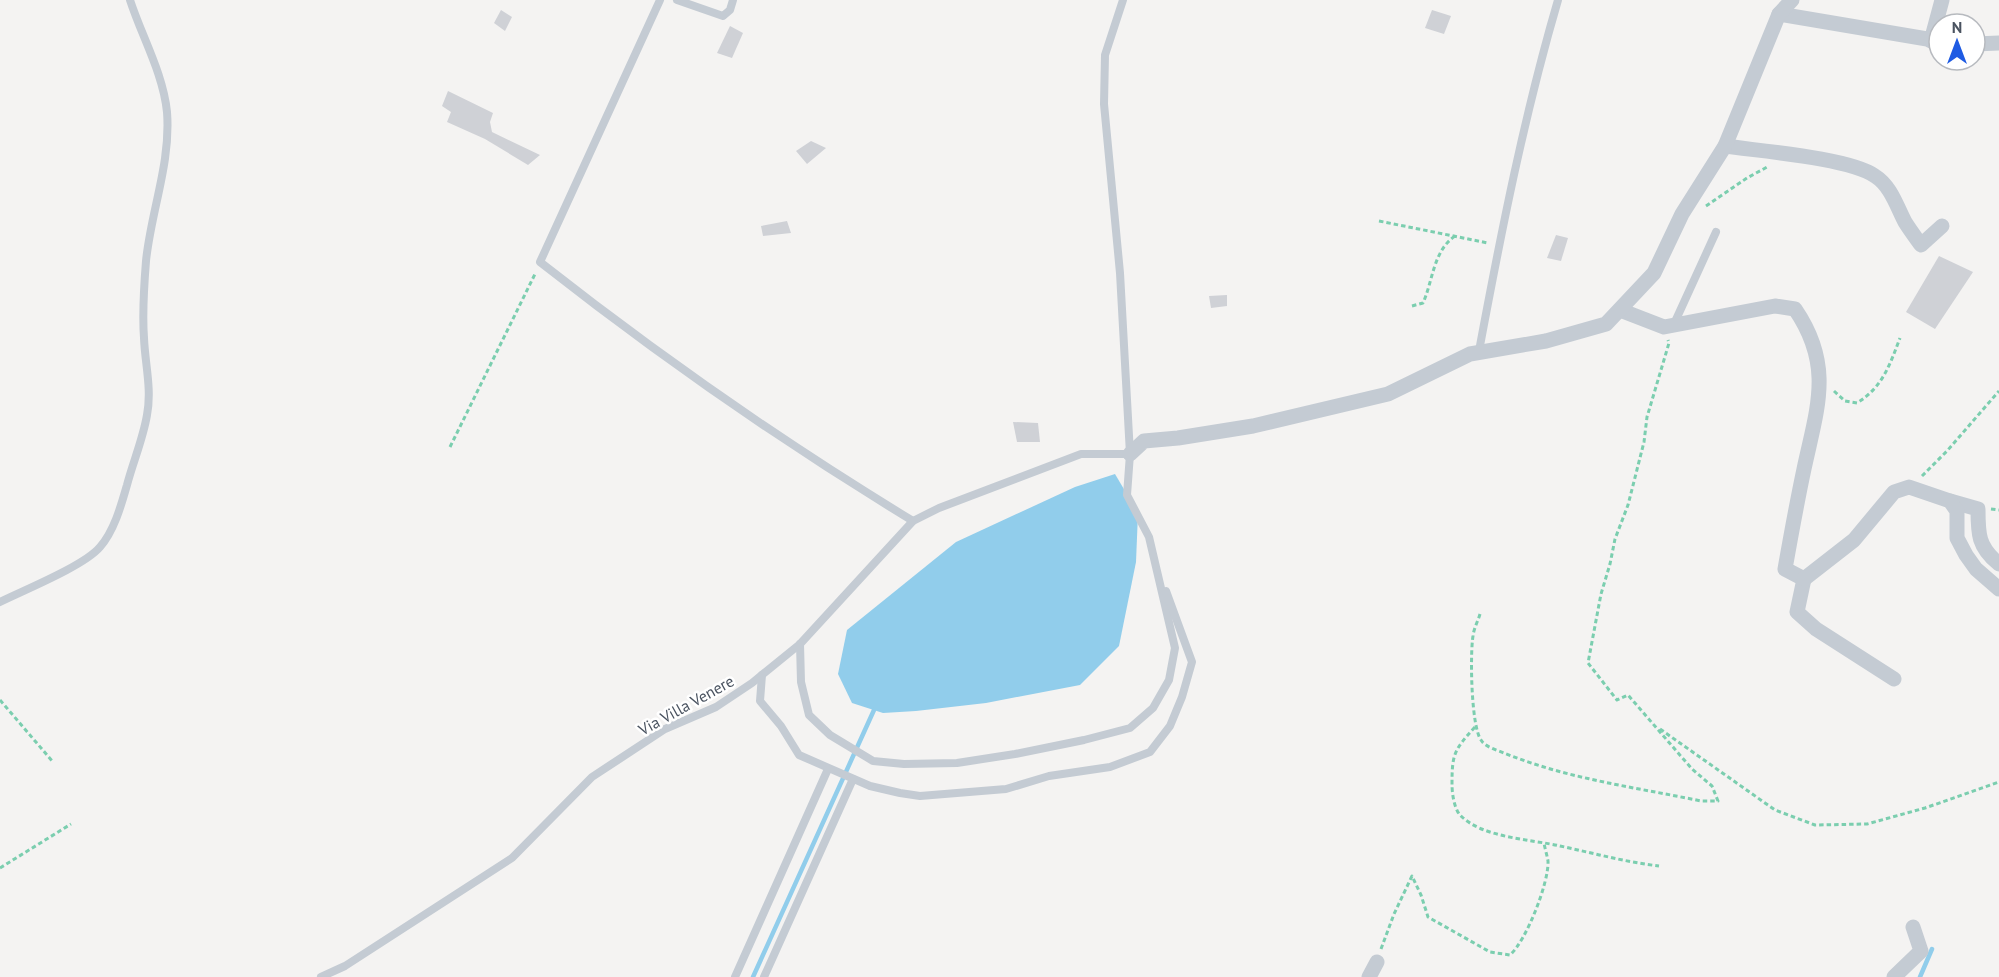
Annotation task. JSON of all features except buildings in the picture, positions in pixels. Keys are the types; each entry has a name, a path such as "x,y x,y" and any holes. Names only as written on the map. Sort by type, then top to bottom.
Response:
{"street":[{"path":"1130,454 1144,441 1253,426 1388,394 1479,351 1546,341 1606,324 1654,273 1682,214 1725,146 1779,14 1792,0"},
{"path":"1779,14 1927,40"},
{"path":"1725,146 1819,159 1854,167 1875,175 1886,187 1921,246 1942,226"},
{"path":"1620,310 1669,326 1775,306 1795,309 1804,322 1814,344 1820,381 1812,436 1804,466 1785,569 1804,579"},
{"path":"1894,679 1816,629 1797,612 1804,579 1854,540 1894,492 1909,487 1978,509 1979,539 1989,556 1999,564"},
{"path":"1950,501 1957,511 1957,538 1966,555 1976,569 1999,590"},
{"path":"1894,977 1921,951 1913,927"},
{"path":"1369,977 1377,962"}],"lane":[{"path":"0,602 54,576 99,549 108,536 121,506 147,415 149,381 144,340 143,296 147,257 168,134 162,84 130,0"},
{"path":"660,0 540,262 600,309 720,394 856,486 913,521"},
{"path":"677,0 723,16 730,10 733,0"},
{"path":"800,644 801,682 808,715 830,735 873,761 904,764 957,763 1038,749 1130,728 1153,708 1169,680 1175,648 1158,573 1149,537 1127,495 1130,454 1120,273 1104,104 1105,55 1123,0"},
{"path":"1479,351 1534,84 1558,0"},
{"path":"1669,326 1716,232"},
{"name":"Via Villa Venere","path":"321,977 345,966 512,858 592,777 665,729 716,707 762,675 800,644 913,521 939,508 1081,454 1130,454"},
{"path":"762,675 760,700 781,726 799,755 870,786 920,796 946,795 1006,789 1049,776 1110,767 1150,752 1170,726 1182,697 1192,662 1158,573"},
{"path":"735,977 828,769"},
{"path":"764,977 852,778"}],"path":[{"path":"1702,208 1748,178 1773,165"},
{"path":"1379,220 1499,245"},
{"path":"1412,306 1423,303 1441,252 1446,242 1455,236"},
{"path":"450,447 540,262"},
{"path":"1480,614 1473,635 1472,658 1475,727 1481,741 1491,748 1566,774 1701,801 1718,801 1712,786 1692,769 1628,695 1617,700 1588,663 1601,594 1615,539 1630,495 1644,442 1647,417 1669,343 1669,326"},
{"path":"1820,381 1845,401 1857,403 1870,395 1880,383 1900,338"},
{"path":"1909,487 1947,451 1999,391"},
{"path":"0,700 53,762"},
{"path":"1475,727 1452,758 1452,793 1459,813 1476,826 1498,836 1659,866"},
{"path":"1656,727 1775,810 1815,825 1867,824 1925,808 1999,782"},
{"path":"0,868 71,824"},
{"path":"1377,962 1394,914 1412,876 1428,917 1490,952 1510,955 1525,937 1545,880 1548,863 1544,843"}],"water":[{"path":"1115,474 1138,513 1136,562 1119,646 1080,685 986,703 916,711 883,713 852,703 838,674 847,630 956,542 1075,487"}],"waterway":[{"path":"753,977 874,710"},
{"path":"1920,977 1932,949"}]}
